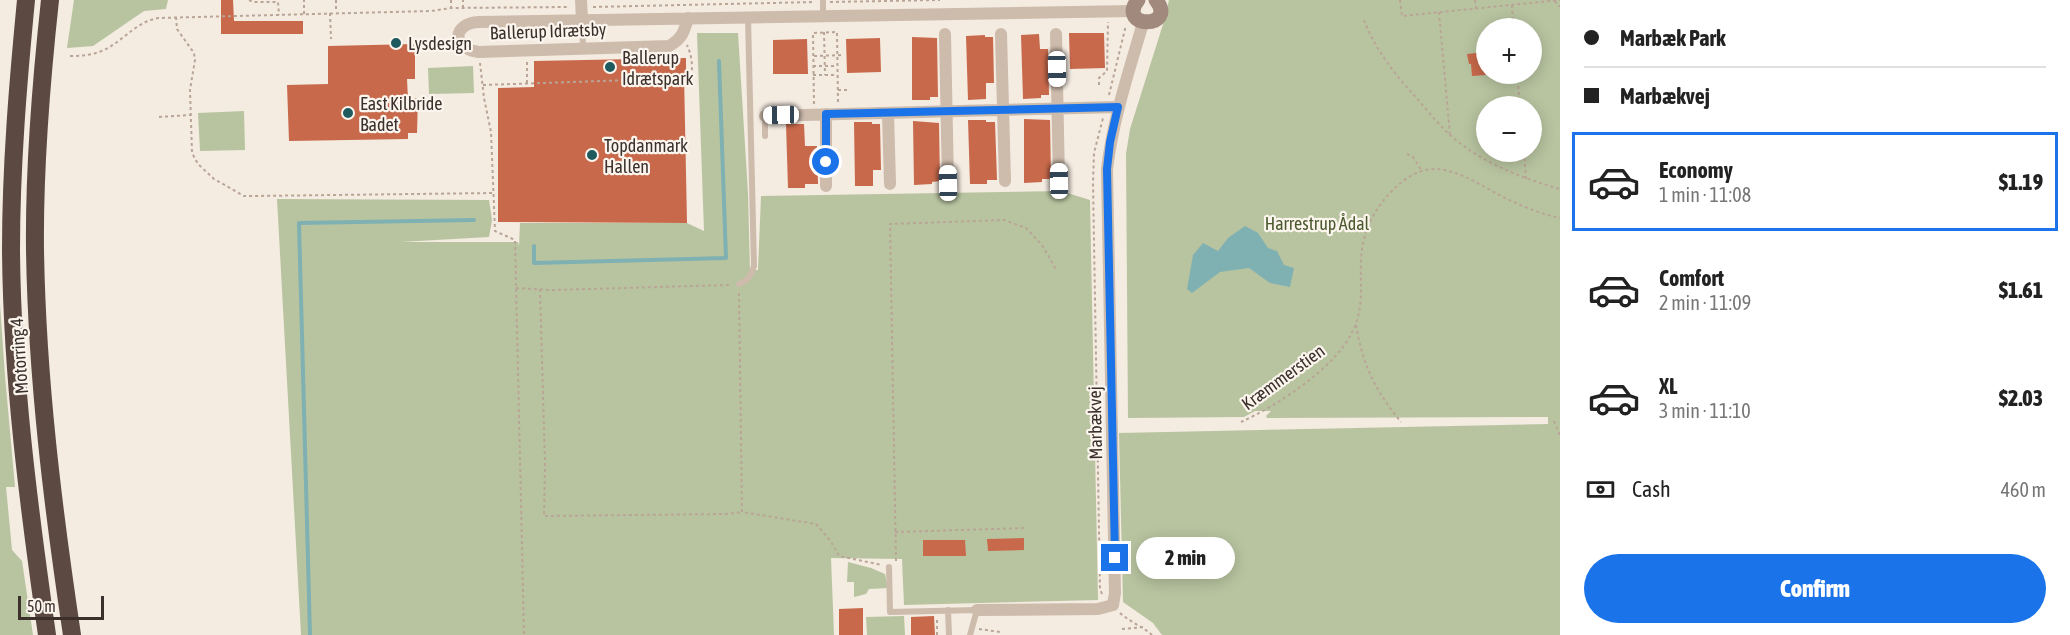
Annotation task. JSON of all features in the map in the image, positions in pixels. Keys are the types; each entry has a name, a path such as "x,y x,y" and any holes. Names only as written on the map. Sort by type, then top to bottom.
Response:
{"highway":[{"name":"Motorring 4","path":"26,0 13,156 11,251 19,400 47,635"},
{"name":"Motorring 4","path":"50,0 37,156 35,248 37,317 48,455 72,635"}],"street":[{"path":"1138,11 1154,21 1158,18 1160,7 1156,0"},
{"name":"Ballerup Idrætsby","path":"581,3 582,20"},
{"name":"Ballerup Idrætsby","path":"682,36 679,41 669,46 479,52 464,49 459,37 460,30 470,22 1138,11"},
{"name":"Marbækvej","path":"1113,605 1115,593 1113,428 1107,169 1110,142 1138,11"},
{"path":"682,36 688,18"},
{"path":"945,34 948,183"},
{"path":"1001,34 1005,181"},
{"path":"1056,34 1059,181"},
{"path":"765,116 1118,107"},
{"path":"888,113 890,184"},
{"path":"826,114 826,186"},
{"path":"977,610 1098,609 1113,605"}],"lane":[{"path":"823,1 823,16"},
{"path":"739,284 745,282 754,266 748,17"},
{"path":"582,20 583,48"},
{"path":"765,116 765,136"},
{"path":"889,567 891,612 977,610 971,632"},
{"path":"948,610 949,635"}],"path":[{"path":"249,0 278,2 279,15"},
{"path":"304,0 304,14"},
{"path":"336,0 336,13"},
{"path":"451,0 451,8"},
{"path":"463,0 463,8"},
{"path":"70,56 90,55 105,49 146,20 176,17 431,11 451,8 581,3 940,0"},
{"path":"1400,0 1402,16 1560,0"},
{"path":"1475,0 1476,9"},
{"path":"1555,1 1560,6"},
{"path":"1512,5 1513,18"},
{"path":"1439,12 1450,135"},
{"path":"330,13 331,39"},
{"path":"176,17 177,29 194,53 190,90 194,159 214,178 244,196 494,193"},
{"path":"1364,20 1370,36 1400,79 1450,135 1485,159 1526,180 1560,189"},
{"path":"1099,85 1099,78 1107,71 1108,21"},
{"path":"824,32 825,75"},
{"path":"837,32 838,90 826,114 814,91 813,33 837,32"},
{"path":"483,85 691,78 693,67 691,53 682,36"},
{"path":"479,52 492,132 495,231 515,240 524,635"},
{"path":"813,56 844,55"},
{"path":"527,61 527,83"},
{"path":"813,66 838,66"},
{"path":"813,75 838,75"},
{"path":"838,90 847,90"},
{"path":"808,91 814,91"},
{"path":"159,117 190,115"},
{"path":"1407,154 1413,157 1423,171 1436,169 1457,174 1527,208 1560,218"},
{"path":"1525,162 1526,180"},
{"name":"Kræmmerstien","path":"1241,423 1264,412 1324,369 1347,342 1356,323 1362,300 1361,261 1367,227 1382,200 1401,182 1423,171"},
{"path":"540,289 546,464 544,516 742,512 816,524 830,540 839,556 889,567 896,564 890,224 1004,220 1026,228 1042,245 1057,271"},
{"path":"516,288 739,284 742,512"},
{"path":"1356,323 1364,362 1371,379 1382,399 1401,422"},
{"path":"1554,421 1560,436"},
{"path":"895,532 1026,528"},
{"path":"1113,605 1125,618 1144,627 1152,635"},
{"path":"936,611 937,635"},
{"path":"1122,629 1144,627"},
{"path":"971,632 1000,632"}],"green space":[{"path":"74,0 168,0 166,9 144,11 93,46 67,48"},
{"name":"Harrestrup Ådal","path":"1169,0 1560,0 1560,635 1162,635 1153,623 1123,602 1119,433 1548,424 1548,417 1267,418 1266,416 1271,411 1255,411 1244,417 1128,418 1126,154 1130,129"},
{"path":"697,33 738,33 748,193 750,270 758,270 761,196 1061,191 1090,200 1098,600 904,605 902,559 831,558 834,635 301,635 277,199 489,200 492,220 489,237 401,242 518,242 519,246 520,223 687,223 704,231"},
{"path":"473,66 474,93 429,94 428,68"},
{"path":"244,111 245,150 200,151 198,113"},
{"path":"0,304 15,487 6,487 12,550 22,561 33,635 0,635"},
{"path":"848,562 885,574 888,588 869,589 866,594 854,597 854,582 847,582"},
{"path":"904,616 905,635 867,635 866,617"}],"water":[{"path":"1245,226 1258,233 1268,248 1277,251 1284,265 1294,268 1290,287 1270,283 1249,268 1220,272 1192,293 1187,289 1193,255 1203,243 1218,251 1228,238"}],"building":[{"path":"221,0 233,0 234,21 303,21 303,34 221,34"},
{"path":"1069,33 1104,33 1105,68 1070,69"},
{"path":"1039,34 1040,49 1048,49 1049,95 1023,99 1021,35"},
{"path":"985,35 985,37 993,37 994,83 986,83 986,99 968,100 966,36"},
{"path":"912,37 937,38 938,97 930,97 930,100 912,100"},
{"path":"880,38 881,72 847,73 846,39"},
{"path":"807,39 808,74 773,74 773,40"},
{"name":"East Kilbride Badet","path":"415,44 415,79 407,79 408,99 418,98 417,133 408,133 408,139 289,141 287,85 328,84 328,46"},
{"path":"1476,53 1476,76 1472,76 1467,54"},
{"name":"Topdanmark Hallen","path":"686,58 686,73 684,74 687,223 498,222 498,88 534,87 534,61"},
{"path":"1024,119 1050,120 1051,179 1024,183"},
{"path":"968,120 995,122 997,180 987,180 987,184 970,184"},
{"path":"913,121 939,123 940,181 932,182 932,184 914,185"},
{"path":"854,122 880,124 881,170 873,170 873,186 855,186"},
{"path":"786,124 804,124 805,146 817,146 818,184 805,184 805,188 788,188"},
{"path":"1024,538 1024,550 988,551 987,539"},
{"path":"923,540 965,540 966,556 923,556"},
{"path":"863,608 863,635 839,635 839,609"},
{"path":"934,616 935,635 911,635 911,617"}],"waterway":[{"path":"534,246 534,263 726,258 719,61"},
{"path":"310,635 299,223 474,220"}],"place":[{"name":"Lysdesign","path":"396,43"},
{"name":"Ballerup Idrætspark","path":"610,67"},
{"name":"East Kilbride Badet","path":"348,113"},
{"name":"Topdanmark Hallen","path":"592,155"}],"route":[{"path":"826,162 826,114 1118,107 1107,169 1115,558"}]}
